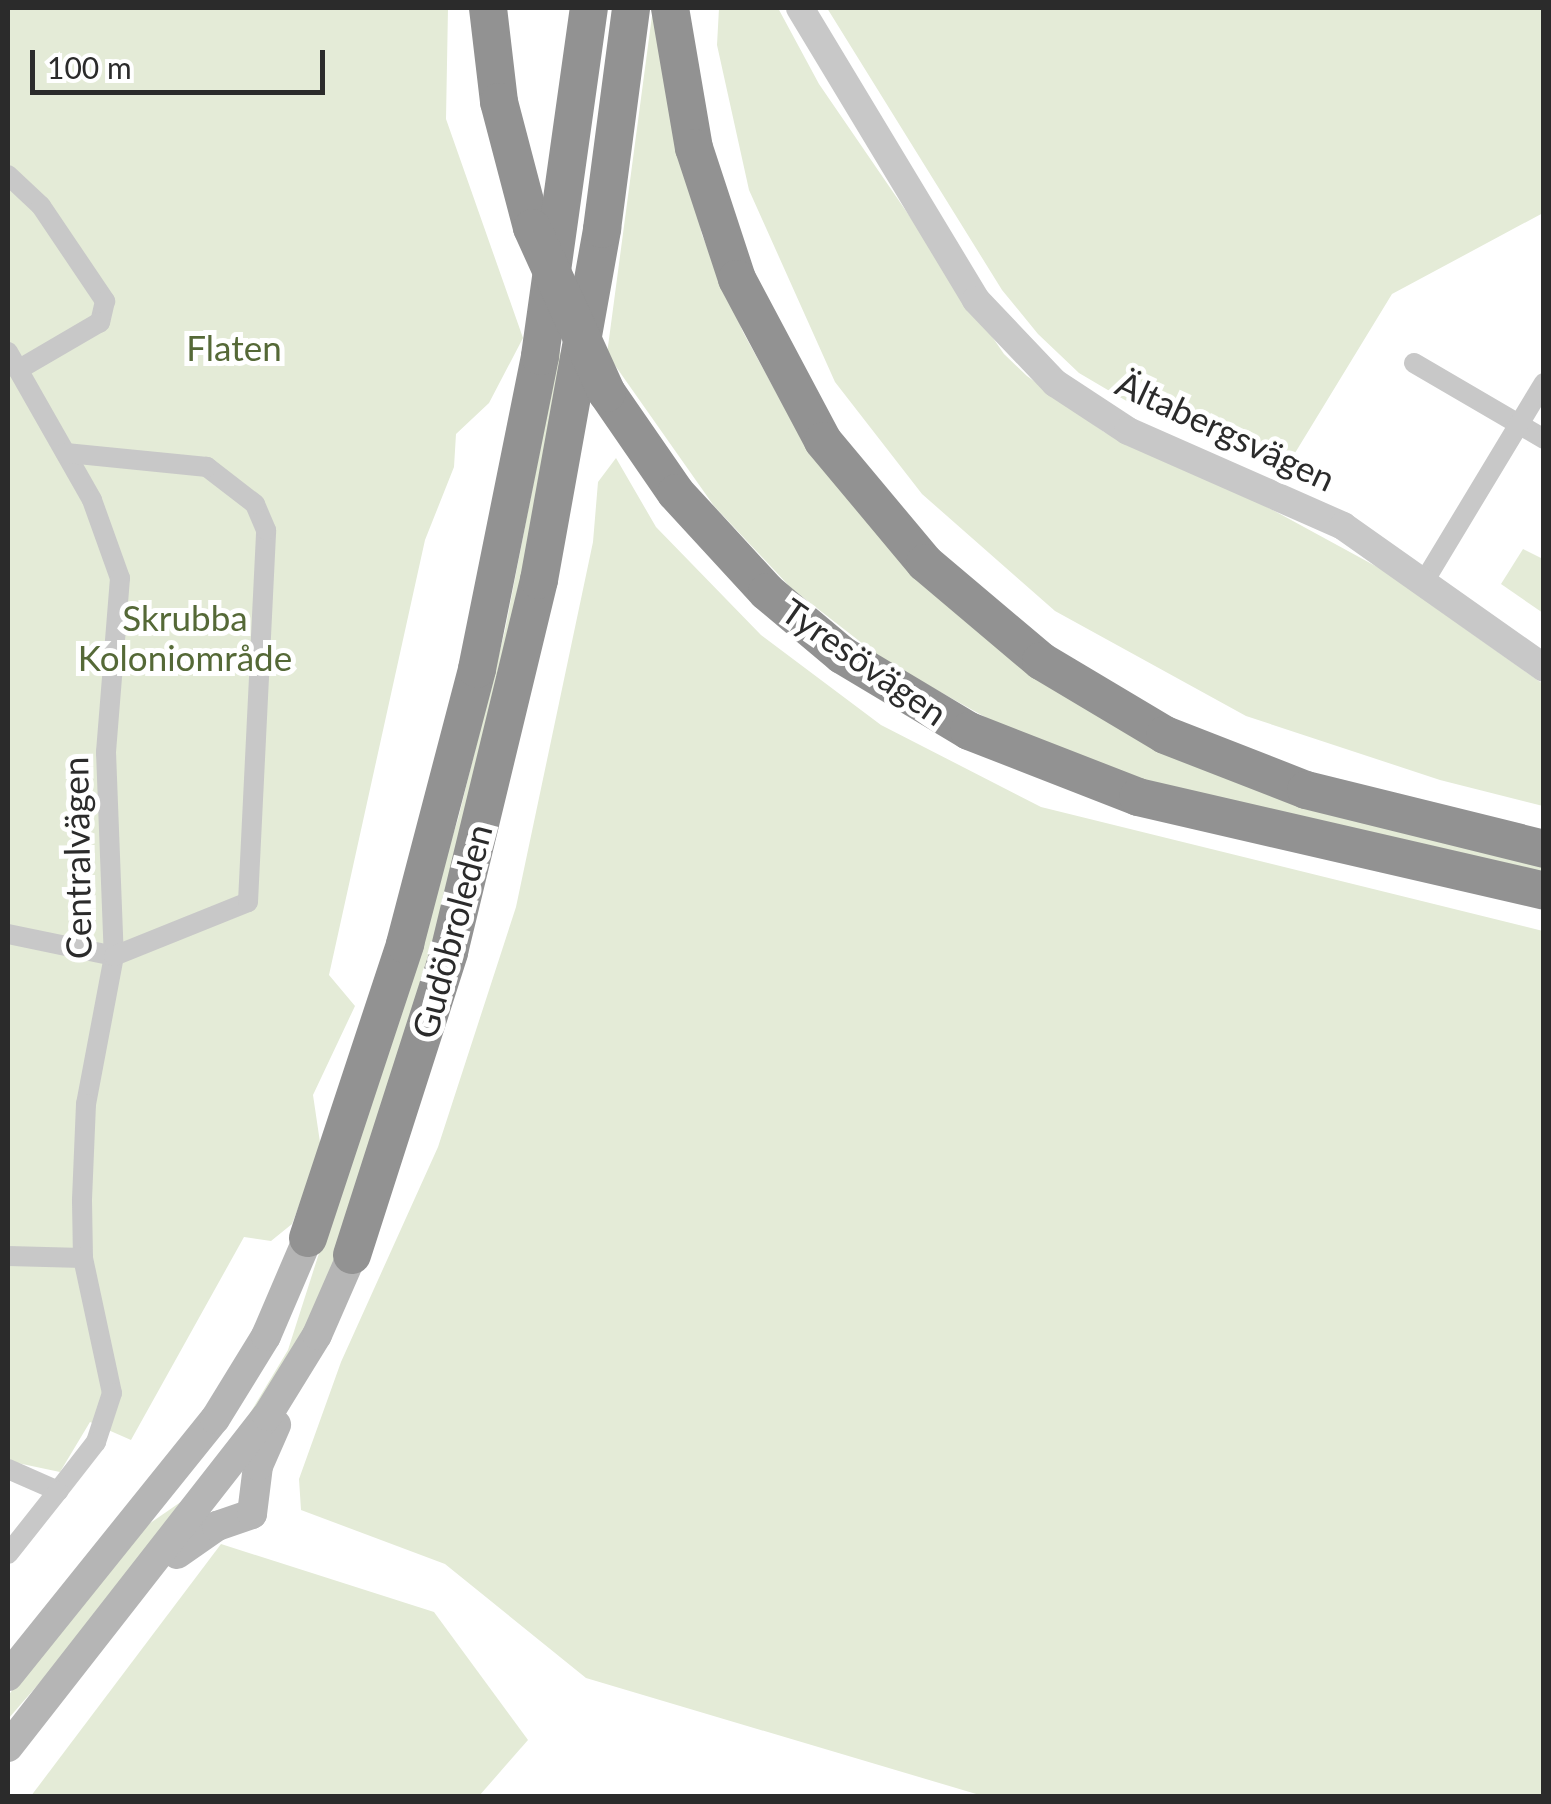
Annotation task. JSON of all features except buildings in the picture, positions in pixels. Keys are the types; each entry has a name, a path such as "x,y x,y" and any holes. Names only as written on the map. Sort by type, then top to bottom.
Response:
{"highway":[{"name":"Tyresövägen","path":"488,8 498,102 532,228 608,392 676,493 767,592 842,654 969,731 1156,802 1544,891"},
{"name":"Gudöbroleden","path":"308,1238 405,944 478,669 540,356 590,8"},
{"name":"Gudöbroleden","path":"352,1255 449,952 535,598 602,229 631,8"},
{"path":"670,8 694,148 745,296 824,441 925,562 1041,662 1165,735 1306,790 1544,849"}],"main road":[{"name":"Gudöbroleden","path":"8,1676 183,1462 252,1361 308,1238"},
{"name":"Gudöbroleden","path":"8,1747 216,1487 317,1335 352,1255"},
{"path":"252,1514 258,1466 317,1335"},
{"path":"252,1361 212,1452 216,1487 252,1514"},
{"path":"136,1588 202,1534 252,1514"}],"street":[{"name":"Ältabergsvägen","path":"800,8 976,300 1055,383 1128,431 1343,526 1425,580 1544,668"},
{"path":"8,176 41,206 105,301 100,322 13,360"},
{"name":"Centralvägen","path":"8,1554 96,1442 112,1393 82,1258 86,1104 114,956 106,752 120,578 92,500 13,360"},
{"path":"1414,363 1544,438"},
{"path":"1425,580 1544,383"},
{"path":"8,934 114,956 248,902 266,530 255,504 207,467 66,453"},
{"path":"8,1256 82,1258"},
{"path":"8,1469 58,1490"}],"green space":[{"name":"Flaten","path":"8,8 448,8 446,119 523,338 489,403 456,434 454,467 425,540 329,975 355,1006 313,1095 321,1149 292,1224 271,1241 244,1237 131,1440 90,1422 60,1472 8,1461"},
{"path":"653,8 702,235 743,332 798,432 1075,702 1543,859 1543,876 1133,777 1001,726 885,661 791,588 714,506 607,354"},
{"path":"719,8 778,8 819,84 1004,354 1027,376 1104,432 1256,501 1381,569 1543,684 1543,806 1440,780 1246,716 1055,611 922,494 835,382 749,190 717,45"},
{"path":"827,8 1543,8 1543,213 1392,294 1284,471 1135,406 1079,373 1038,334 1002,290"},
{"path":"559,350 568,367 469,822 346,1237 292,1355 232,1443 288,1350 458,819 505,630"},
{"path":"616,458 656,527 761,635 881,725 1041,807 1543,931 1543,1796 983,1796 586,1678 445,1564 301,1510 299,1479 341,1362 438,1147 516,907 593,542 598,482"},
{"path":"1523,549 1543,559 1543,613 1501,584"},
{"path":"198,1490 178,1524 8,1719 8,1696 67,1614 146,1526"},
{"path":"221,1544 434,1612 528,1740 479,1796 31,1796"}],"park label":[{"name":"Skrubba Koloniområde","path":"185,637"}]}
